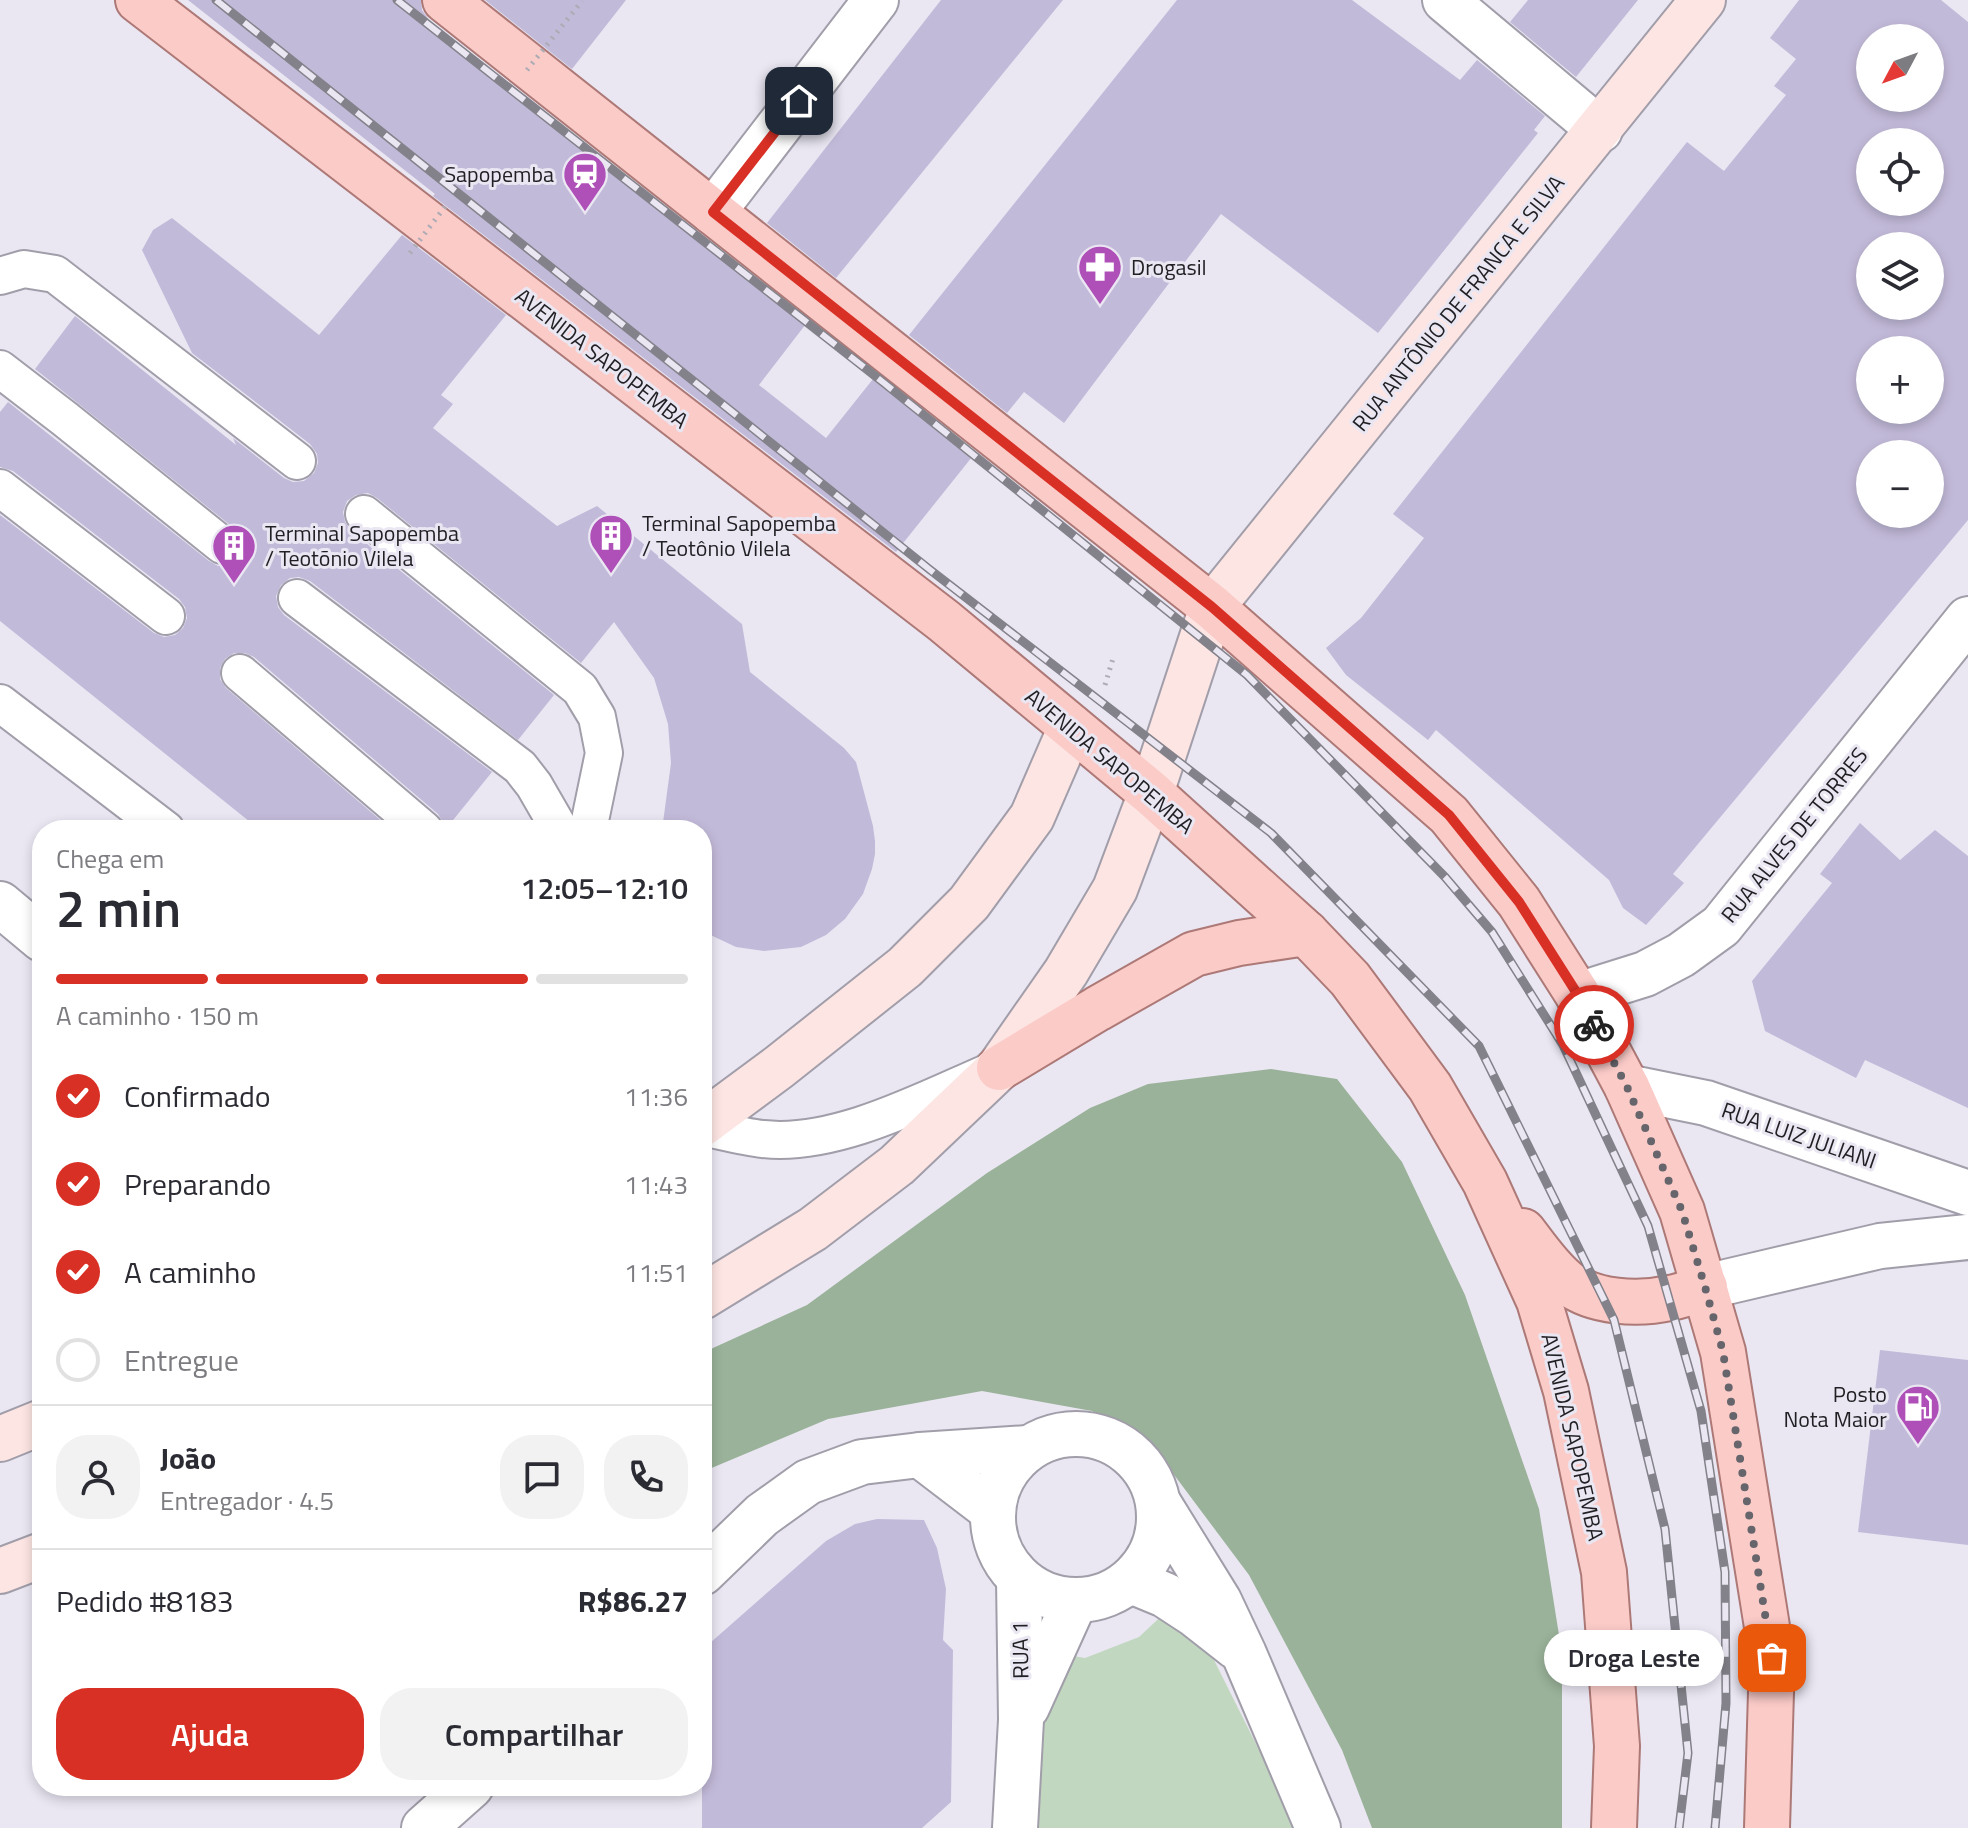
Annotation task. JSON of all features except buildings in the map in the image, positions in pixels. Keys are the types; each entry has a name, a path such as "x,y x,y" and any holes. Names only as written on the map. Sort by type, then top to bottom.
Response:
{"main road":[{"name":"AVENIDA SAPOPEMBA","path":"138,0 944,621 1151,793 1306,933 1350,979 1430,1087 1485,1182 1539,1301 1566,1391 1604,1572 1617,1746 1614,1828"},
{"path":"445,0 1212,607 1449,815 1519,902 1578,995 1627,1087 1682,1211 1723,1352 1772,1658 1767,1828"},
{"name":"RUA ANTÔNIO DE FRANCA E SILVA","path":"1212,607 1703,0"},
{"path":"712,1291 813,1229 897,1165 999,1068 1066,972 1115,889 1151,793 1212,607"},
{"path":"712,1118 905,967 969,903 1032,817 1071,727"},
{"path":"999,1068 1194,954 1239,943 1306,933"},
{"path":"1485,1182 1548,1264 1570,1285 1597,1297 1630,1301 1668,1298 1705,1287"},
{"path":"0,1439 32,1426"},
{"path":"0,1571 32,1559"}],"street":[{"path":"713,212 876,0"},
{"path":"1445,0 1600,130"},
{"name":"RUA ALVES DE TORRES","path":"1578,995 1645,974 1681,955 1721,926 1968,619"},
{"path":"0,904 32,931"},
{"name":"RUA LUIZ JULIANI","path":"1627,1087 1706,1103 1968,1193"},
{"path":"1705,1287 1880,1246 1968,1237"},
{"path":"1159,1504 1159,1528 1150,1557 1131,1581 1105,1595 1075,1601 1045,1595 1019,1579 1003,1559 994,1535 992,1510 998,1485 1010,1465 1028,1448 1049,1438 1073,1433 1097,1436 1119,1446 1137,1461 1151,1481 1159,1504 1219,1601 1318,1828"},
{"path":"712,1563 762,1515 808,1482 862,1462 1028,1448"},
{"path":"920,1455 992,1510"},
{"name":"RUA 1","path":"1015,1828 1021,1720 1019,1579"},
{"path":"1131,1581 1165,1595 1244,1654"},
{"name":"RUA 1","path":"1021,1720 1075,1601"},
{"path":"424,1828 460,1796"}],"lane":[{"path":"0,276 24,269 55,274 297,461"},
{"path":"0,369 222,545"},
{"path":"0,488 166,616"},
{"path":"364,514 580,689 597,717 604,753 590,820"},
{"path":"297,598 520,767 554,820"},
{"path":"240,673 412,820"},
{"path":"0,703 153,820"},
{"path":"712,1128 765,1139 815,1137 868,1122 999,1068"}],"path":[{"path":"527,70 582,1"},
{"path":"410,253 447,204"}],"green space":[{"path":"1271,1069 1337,1079 1402,1162 1465,1295 1539,1509 1562,1654 1562,1828 1372,1828 1342,1750 1249,1575 1163,1460 1092,1411 982,1391 828,1419 712,1468 712,1348 807,1305 987,1173 1090,1108 1148,1084"},
{"path":"1171,1607 1193,1618 1298,1828 1032,1828 1036,1677 1056,1653 1085,1658 1139,1637"}],"railway":[{"path":"216,0 929,569 1271,833 1479,1046 1614,1320 1665,1529 1688,1753 1679,1828"},
{"path":"397,0 884,383 1247,675 1445,877 1492,932 1563,1045 1648,1226 1701,1411 1725,1572 1726,1703 1715,1828"}],"way so far":[{"path":"1594,1025 1627,1087 1682,1211 1705,1287 1723,1352 1772,1658"}],"place":[{"name":"Sapopemba","path":"585,213"},
{"name":"Drogasil","path":"1100,306"},
{"name":"Terminal Sapopemba / Teotônio Vilela","path":"611,575"},
{"name":"Terminal Sapopemba / Teotõnio Vilela","path":"234,585"},
{"name":"Posto Nota Maior","path":"1918,1446"},
{"name":"Droga Leste","path":"1772,1658"}],"route":[{"path":"799,101 713,212 1212,607 1449,815 1519,902 1594,1025"}]}
